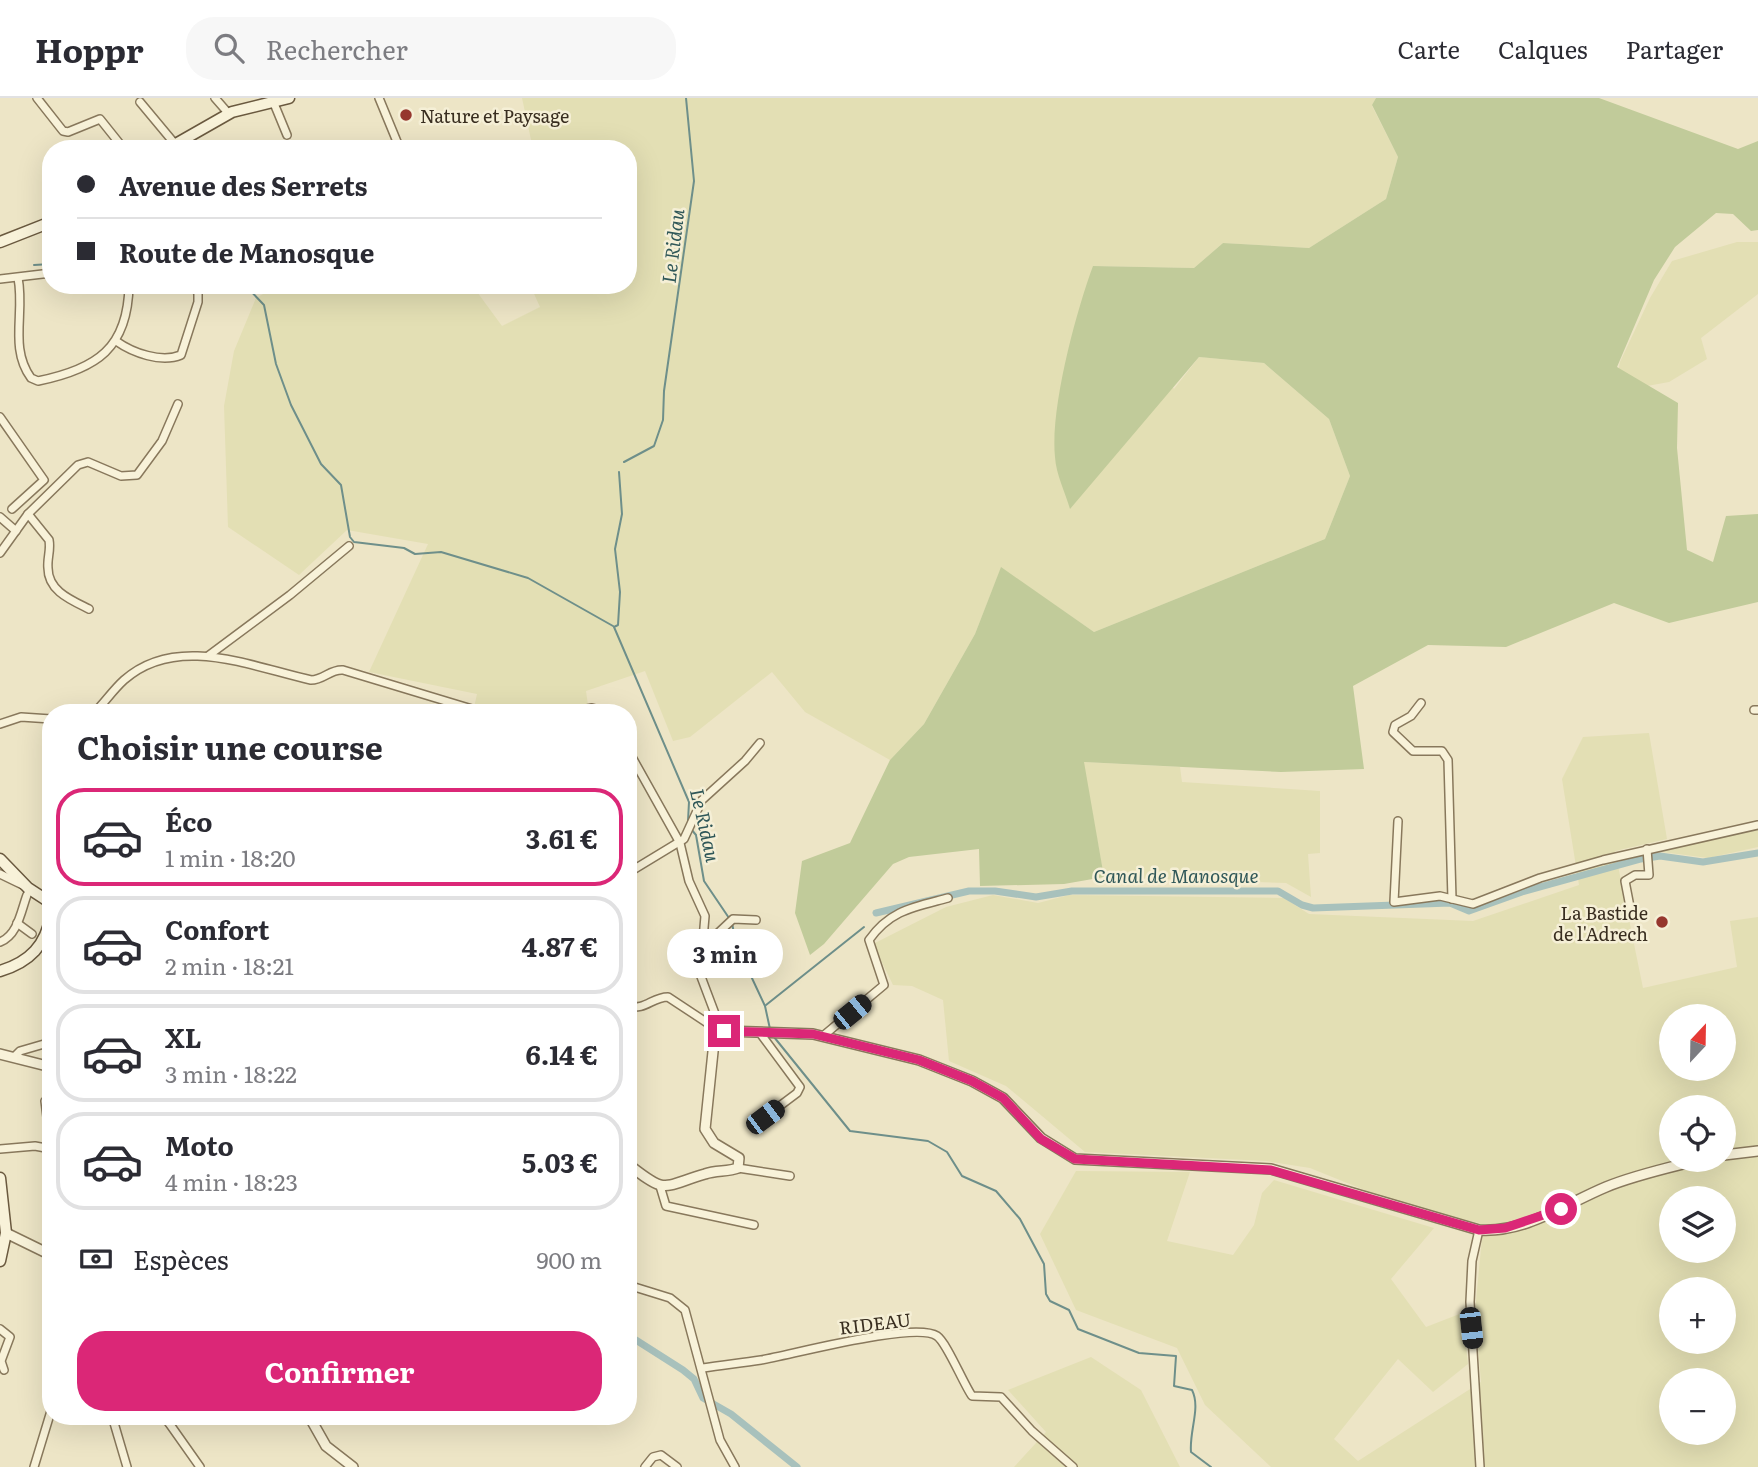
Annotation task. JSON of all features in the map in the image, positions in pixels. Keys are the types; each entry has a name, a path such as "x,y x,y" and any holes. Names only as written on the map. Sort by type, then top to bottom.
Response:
{"main road":[{"path":"182,140 229,114 289,98"},
{"path":"0,242 42,226"},
{"path":"0,859 28,891 42,898"},
{"path":"0,971 12,967 42,944"},
{"path":"0,1178 6,1233 0,1261"}],"street":[{"path":"37,98 63,131 68,132 100,119 117,140"},
{"path":"215,98 229,114"},
{"path":"379,98 396,140"},
{"path":"272,101 287,135"},
{"path":"140,102 167,140"},
{"path":"0,279 42,274"},
{"path":"18,278 22,304 20,356 31,378 41,381 98,360 116,341 126,321 129,294"},
{"path":"116,341 142,354 169,358 181,355 198,302 198,294"},
{"path":"0,554 28,514 52,488 83,463 93,463 121,476 137,475 162,441 178,404"},
{"path":"0,417 44,480 12,509"},
{"path":"28,514 47,535 50,551 48,571 53,584 63,595 89,609"},
{"path":"0,517 16,531"},
{"path":"208,656 290,595 349,545"},
{"path":"102,704 124,680 148,666 166,660 208,656 311,680 321,678 334,670 343,670 455,704"},
{"path":"1421,703 1411,716 1395,725 1393,732 1413,751 1442,751 1448,761 1452,899"},
{"path":"0,724 21,717 42,718"},
{"path":"637,868 680,844 690,830 702,800 745,761 760,743"},
{"path":"637,766 680,844 689,881 705,916 700,974 721,1030 713,1051 712,1086 705,1129 714,1143 738,1158 738,1168"},
{"path":"1398,821 1394,902 1440,896 1452,899 1461,906 1540,878 1758,825"},
{"path":"1632,912 1625,881 1635,875 1649,875 1647,853"},
{"path":"0,874 28,891 10,937 0,942"},
{"path":"823,1037 884,985 869,940 879,925 893,914 948,898"},
{"path":"704,940 716,935 730,920 756,920"},
{"path":"17,923 32,934"},
{"path":"637,1007 641,1008 662,997 668,998 721,1030 823,1037 919,1060 972,1081 1003,1098 1041,1139 1066,1156 1085,1161 1271,1170 1479,1230 1505,1228 1541,1218 1604,1187 1659,1171"},
{"path":"765,1117 797,1093 800,1087 768,1033"},
{"path":"14,1057 21,1051 42,1045"},
{"path":"0,1054 42,1065"},
{"path":"0,1149 42,1147"},
{"path":"1736,1154 1758,1151"},
{"path":"660,1186 738,1168 790,1176"},
{"path":"637,1170 660,1186 666,1206 754,1226"},
{"path":"1479,1230 1472,1261 1470,1301 1480,1467"},
{"path":"6,1233 42,1251"},
{"path":"637,1287 670,1298 682,1307 702,1367 720,1440 735,1467"},
{"path":"0,1329 10,1337 1,1361 5,1370"},
{"name":"RIDEAU","path":"702,1367 759,1360 840,1343 911,1333 931,1334 942,1341 972,1396 1001,1397 1032,1431 1073,1467"},
{"path":"34,1467 47,1425"},
{"path":"115,1425 127,1467"},
{"path":"170,1425 200,1467"},
{"path":"314,1425 326,1446 353,1467"},
{"path":"645,1467 658,1455 669,1459 677,1467"}],"shaded area":[{"path":"522,98 1376,98 1372,106 1398,157 1386,199 1309,248 1223,243 1194,268 1093,266 1174,389 1199,357 1264,363 1329,419 1350,476 1325,539 1094,632 1001,568 975,634 924,724 890,760 805,712 772,672 690,737 673,741 645,671 586,691 588,704 475,704 477,694 369,672 428,544 347,530 299,575 228,527 224,406 234,351 256,298 263,294 479,294 502,326 540,307 534,294 637,294 637,140 531,140"},
{"path":"1737,242 1758,242 1758,294 1701,338 1707,359 1669,382 1614,392 1620,362 1650,298 1672,261"},
{"path":"1649,733 1667,839 1615,851 1643,988 1737,967 1730,921 1758,917 1758,1467 1271,1467 1205,1405 1177,1348 1076,1310 1040,1234 1076,1171 1190,1172 1167,1241 1233,1255 1254,1225 1262,1193 1274,1180 1434,1228 1391,1279 1426,1327 1462,1313 1468,1364 1433,1392 1398,1359 1334,1439 1358,1461 1481,1382 1475,1311 1482,1238 1480,1223 1441,1215 1367,1191 1310,1168 1266,1161 1085,1152 1006,1086 949,1061 943,1000 912,986 893,985 873,944 946,907 993,895 1038,903 1069,895 1284,898 1309,914 1473,921 1579,885 1562,779 1583,737"},
{"path":"1083,762 1180,767 1182,782 1320,791 1320,853 1308,854 1311,897 1286,883 1104,877"},
{"path":"1758,830 1758,847 1708,858 1655,851"},
{"path":"1091,1357 1141,1390 1180,1467 1014,1467 1046,1432 1008,1390"}],"green space":[{"path":"1376,98 1599,98 1738,149 1758,141 1758,230 1751,231 1733,214 1716,213 1675,247 1654,280 1617,367 1678,403 1677,448 1687,550 1713,562 1726,516 1758,514 1758,602 1669,623 1614,603 1506,647 1428,645 1353,686 1364,769 1281,772 1084,762 1104,877 1064,884 980,886 979,849 909,857 893,864 824,944 810,955 795,913 802,861 850,843 890,760 924,724 975,634 1001,567 1094,632 1325,539 1350,476 1329,419 1264,363 1199,357 1070,509 1056,463 1056,413 1072,334 1093,266 1194,268 1223,243 1309,248 1386,199 1398,157 1372,105"}],"waterway":[{"name":"Le Ridau","path":"624,462 654,446 663,420 664,391 694,181 686,98"},
{"path":"34,265 42,265"},
{"path":"254,294 264,305 276,364 291,405 321,464 341,485 350,537 354,542 404,548 415,554 441,552 528,578 613,626"},
{"name":"Le Ridau","path":"619,472 622,514 615,549 620,592 618,625 614,627 689,802 688,821"},
{"name":"Le Ridau","path":"691,829 696,835 704,881 729,918"},
{"name":"Canal de Manosque","path":"876,913 969,891 995,891 1036,897 1072,891 1278,891 1302,905 1313,908 1450,903 1469,911 1522,892 1641,859 1660,856 1703,862 1758,853"},
{"name":"Le Ridau","path":"732,923 736,944 765,1006 770,1029"},
{"path":"766,1005 864,927"},
{"name":"Le Ridau","path":"774,1037 850,1131 928,1141 947,1152 962,1176 996,1191 1020,1219 1044,1264 1046,1294 1050,1301 1069,1310 1078,1329 1139,1353 1176,1356 1174,1386 1192,1390 1194,1397 1191,1452 1211,1467"},
{"name":"Canal de Manosque","path":"637,1341 683,1370 694,1379 703,1398 731,1414 797,1467"}],"place":[{"name":"Nature et Paysage","path":"406,115"},
{"name":"La Bastide de l'Adrech","path":"1662,922"}],"route":[{"path":"724,1031 813,1034 919,1060 972,1081 1003,1098 1041,1139 1075,1159 1271,1170 1479,1230 1505,1228 1561,1209"}]}
